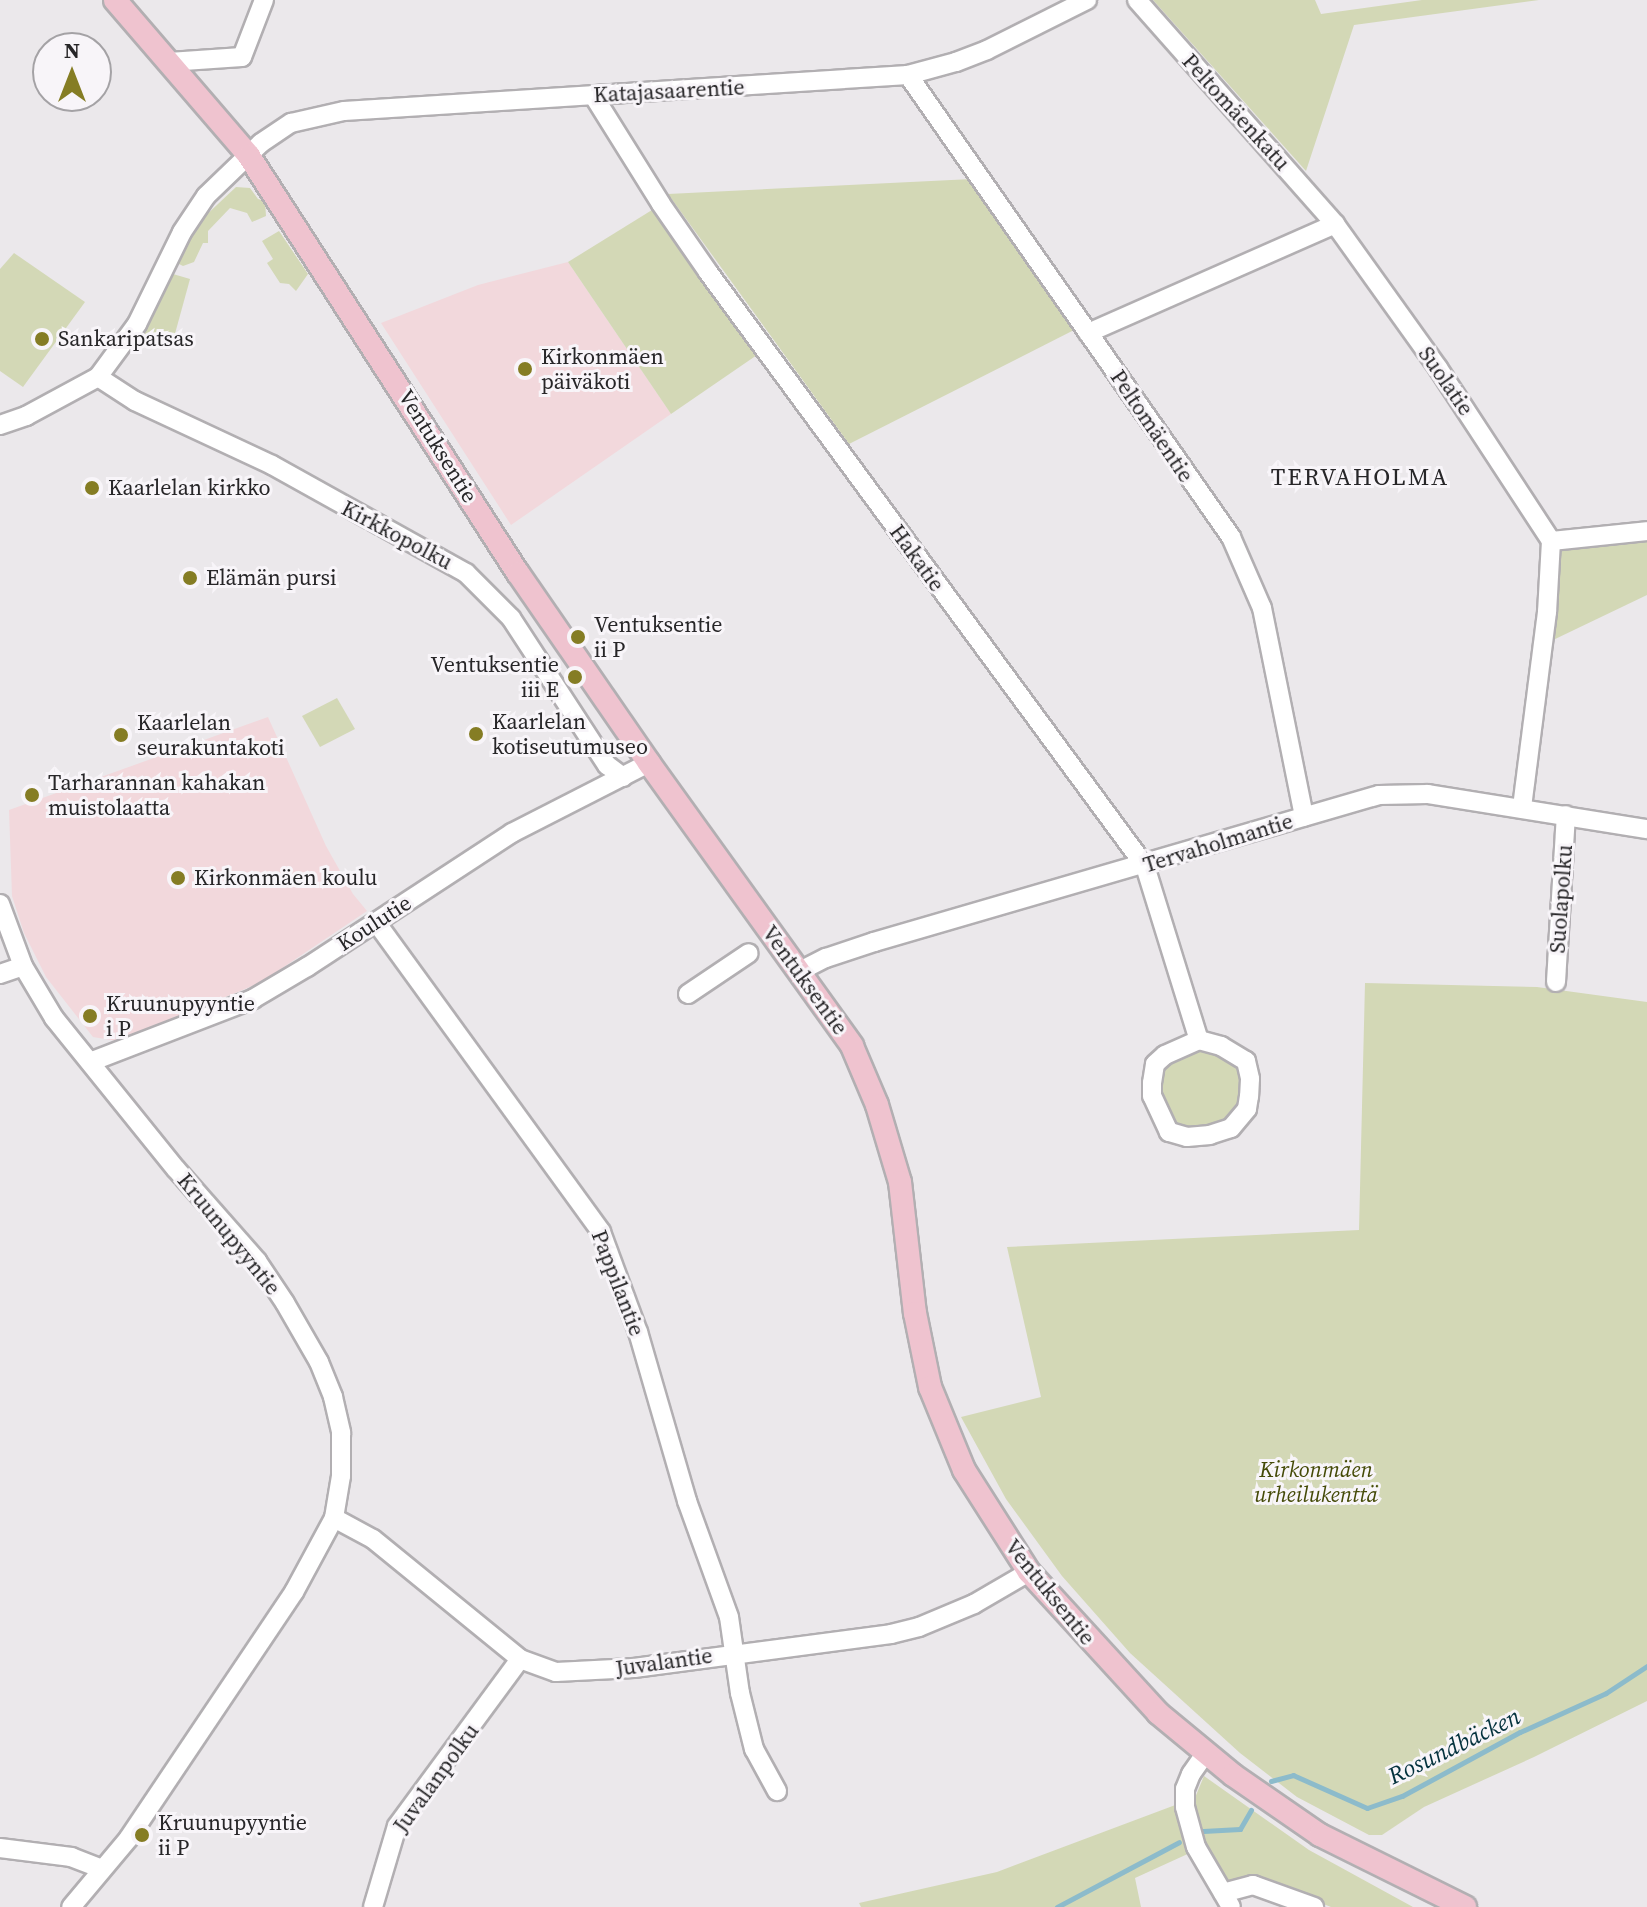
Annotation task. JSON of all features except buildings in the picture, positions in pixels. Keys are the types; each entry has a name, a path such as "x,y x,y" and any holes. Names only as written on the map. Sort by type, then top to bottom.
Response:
{"main road":[{"name":"Ventuksentie","path":"115,0 249,156 518,573 649,763 852,1046 877,1105 900,1182 921,1353 948,1434 964,1470 1029,1572 1108,1661 1205,1754 1253,1791 1320,1835 1465,1907"}],"street":[{"path":"169,62 242,57 264,0"},
{"name":"Katajasaarentie","path":"98,377 137,324 198,208 276,132 313,116 908,75 987,50 1087,0"},
{"name":"Peltomäenkatu","path":"1137,0 1335,224"},
{"name":"Peltomäentie","path":"908,75 1231,537 1262,608 1304,817"},
{"name":"Hakatie","path":"593,95 708,272 1145,866 1199,1040"},
{"path":"1088,333 1335,224"},
{"name":"Suolatie","path":"1335,224 1438,368 1551,541"},
{"path":"0,425 39,410 98,377"},
{"name":"Kirkkopolku","path":"98,377 135,401 272,465 466,573 511,618 607,765 623,777"},
{"path":"1522,808 1547,612 1551,541 1647,531"},
{"name":"Koulutie","path":"90,1062 253,999 512,833 649,763"},
{"name":"Tervaholmantie","path":"800,971 826,958 874,942 1396,793 1522,808 1647,829"},
{"name":"Suolapolku","path":"1556,982 1566,815"},
{"name":"Kruunupyyntie","path":"0,904 23,966 54,1018 176,1169 257,1261 309,1341 333,1397 341,1433 341,1476 334,1518 294,1592 184,1761 129,1838 71,1907"},
{"name":"Pappilantie","path":"376,922 601,1232 638,1332 687,1501 729,1617 751,1740 777,1791"},
{"path":"688,994 749,953"},
{"path":"0,974 23,966"},
{"path":"1199,1040 1221,1046 1246,1061 1250,1079 1249,1096 1247,1109 1231,1128 1210,1135 1187,1137 1169,1132 1161,1120 1152,1083 1155,1064 1165,1055 1199,1040"},
{"name":"Juvalantie","path":"334,1518 373,1539 520,1659 539,1668 576,1672 634,1668 919,1627 974,1604 1029,1572"},
{"name":"Juvalanpolku","path":"373,1907 397,1826 520,1659"},
{"path":"1205,1754 1188,1782 1185,1807 1189,1831 1227,1900 1253,1885 1314,1907"},
{"path":"0,1848 71,1857 102,1869"}],"shaded area":[{"name":"Kirkonmäen päiväkoti","path":"568,262 671,414 511,525 381,323 478,285"},
{"name":"Kirkonmäen koulu","path":"268,717 326,846 353,894 367,911 260,983 117,1041 93,1037 46,977 24,933 12,896 9,810"}],"green space":[{"path":"1153,0 1315,0 1321,14 1422,0 1539,0 1354,25 1306,171"},
{"path":"972,179 1076,329 849,444 668,194"},
{"path":"236,187 250,188 258,199 265,201 266,216 252,222 247,213 230,208 208,231 208,243 203,243 194,262 183,266 177,263 201,220"},
{"path":"652,210 757,355 671,414 568,262"},
{"path":"279,231 308,274 296,291 289,284 280,283 267,263 273,259 262,241"},
{"path":"14,253 85,302 23,387 0,371 0,269"},
{"path":"173,274 190,279 173,341 146,339 144,333"},
{"path":"1647,539 1647,595 1551,641 1559,549"},
{"path":"337,698 355,729 320,747 302,716"},
{"name":"Kirkonmäen urheilukenttä","path":"1365,983 1537,987 1647,1002 1647,1701 1424,1807 1382,1835 1369,1835 1297,1797 1240,1753 1130,1653 1062,1576 1006,1499 961,1417 1041,1397 1007,1247 1359,1230"},
{"path":"1205,1049 1223,1053 1237,1062 1244,1075 1238,1110 1216,1127 1185,1130 1173,1125 1164,1109 1157,1084 1161,1068 1185,1053"},
{"path":"1204,1776 1309,1850 1413,1907 1331,1907 1311,1899 1225,1886 1201,1845 1192,1805"},
{"path":"1178,1804 1192,1852 1135,1878 1141,1907 861,1907 859,1903 997,1872"}],"waterway":[{"name":"Rosundbäcken","path":"1271,1781 1293,1775 1367,1808 1402,1796 1520,1732 1606,1693 1647,1666"},
{"path":"1203,1831 1240,1829 1251,1810"},
{"name":"Rosundbäcken","path":"1057,1907 1179,1842"}],"place":[{"name":"Sankaripatsas","path":"42,339"},
{"name":"Kirkonmäen päiväkoti","path":"525,369"},
{"name":"Kaarlelan kirkko","path":"92,488"},
{"name":"Elämän pursi","path":"190,578"},
{"name":"Ventuksentie ii P","path":"578,637"},
{"name":"Ventuksentie iii E","path":"575,677"},
{"name":"Kaarlelan kotiseutumuseo","path":"476,734"},
{"name":"Kaarlelan seurakuntakoti","path":"121,735"},
{"name":"Tarharannan kahakan muistolaatta","path":"32,795"},
{"name":"Kirkonmäen koulu","path":"178,878"},
{"name":"Kruunupyyntie i P","path":"90,1016"},
{"name":"Kruunupyyntie ii P","path":"142,1835"}],"district":[{"name":"TERVAHOLMA","path":"1360,477"}]}
